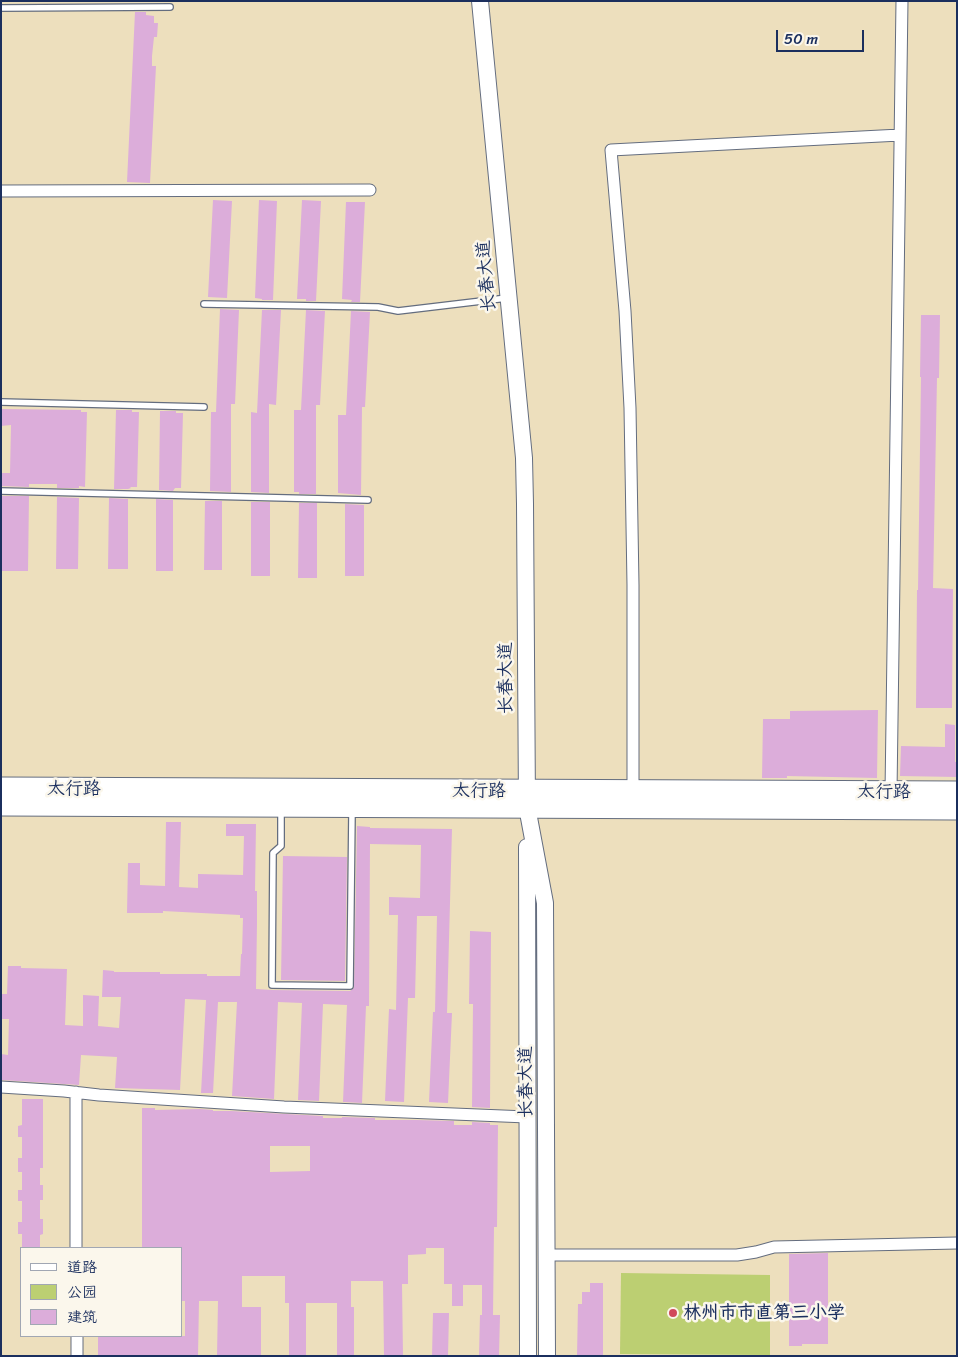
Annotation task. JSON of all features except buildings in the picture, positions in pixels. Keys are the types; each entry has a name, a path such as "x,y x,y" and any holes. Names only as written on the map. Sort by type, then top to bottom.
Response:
{"highway":[{"name":"太行路","path":"1,788 957,809"},
{"name":"太行路","path":"1,805 352,806 526,799 633,791 957,792"}],"main road":[{"name":"长春大道","path":"480,1 524,458 526,799 545,904 547,1356"},
{"path":"526,799 528,1356"}],"street":[{"path":"891,792 902,1"},
{"path":"633,791 633,585 630,408 625,311 611,150 900,135"},
{"path":"1,191 370,190"},
{"path":"1,1087 284,1107 527,1117"},
{"path":"76,1092 76,1247"},
{"path":"546,1255 737,1255 774,1247 957,1243"},
{"path":"77,1337 77,1356"}],"lane":[{"path":"1,8 170,7"},
{"path":"204,304 378,307 398,311 509,298"},
{"path":"1,402 204,407"},
{"path":"1,491 368,500"},
{"path":"281,806 280,846 274,853 272,985 350,986 352,806"}],"green space":[{"name":"林州市市直第三小学","path":"621,1273 770,1275 770,1355 620,1354"}],"place":[{"name":"林州市市直第三小学","path":"673,1313"}]}
